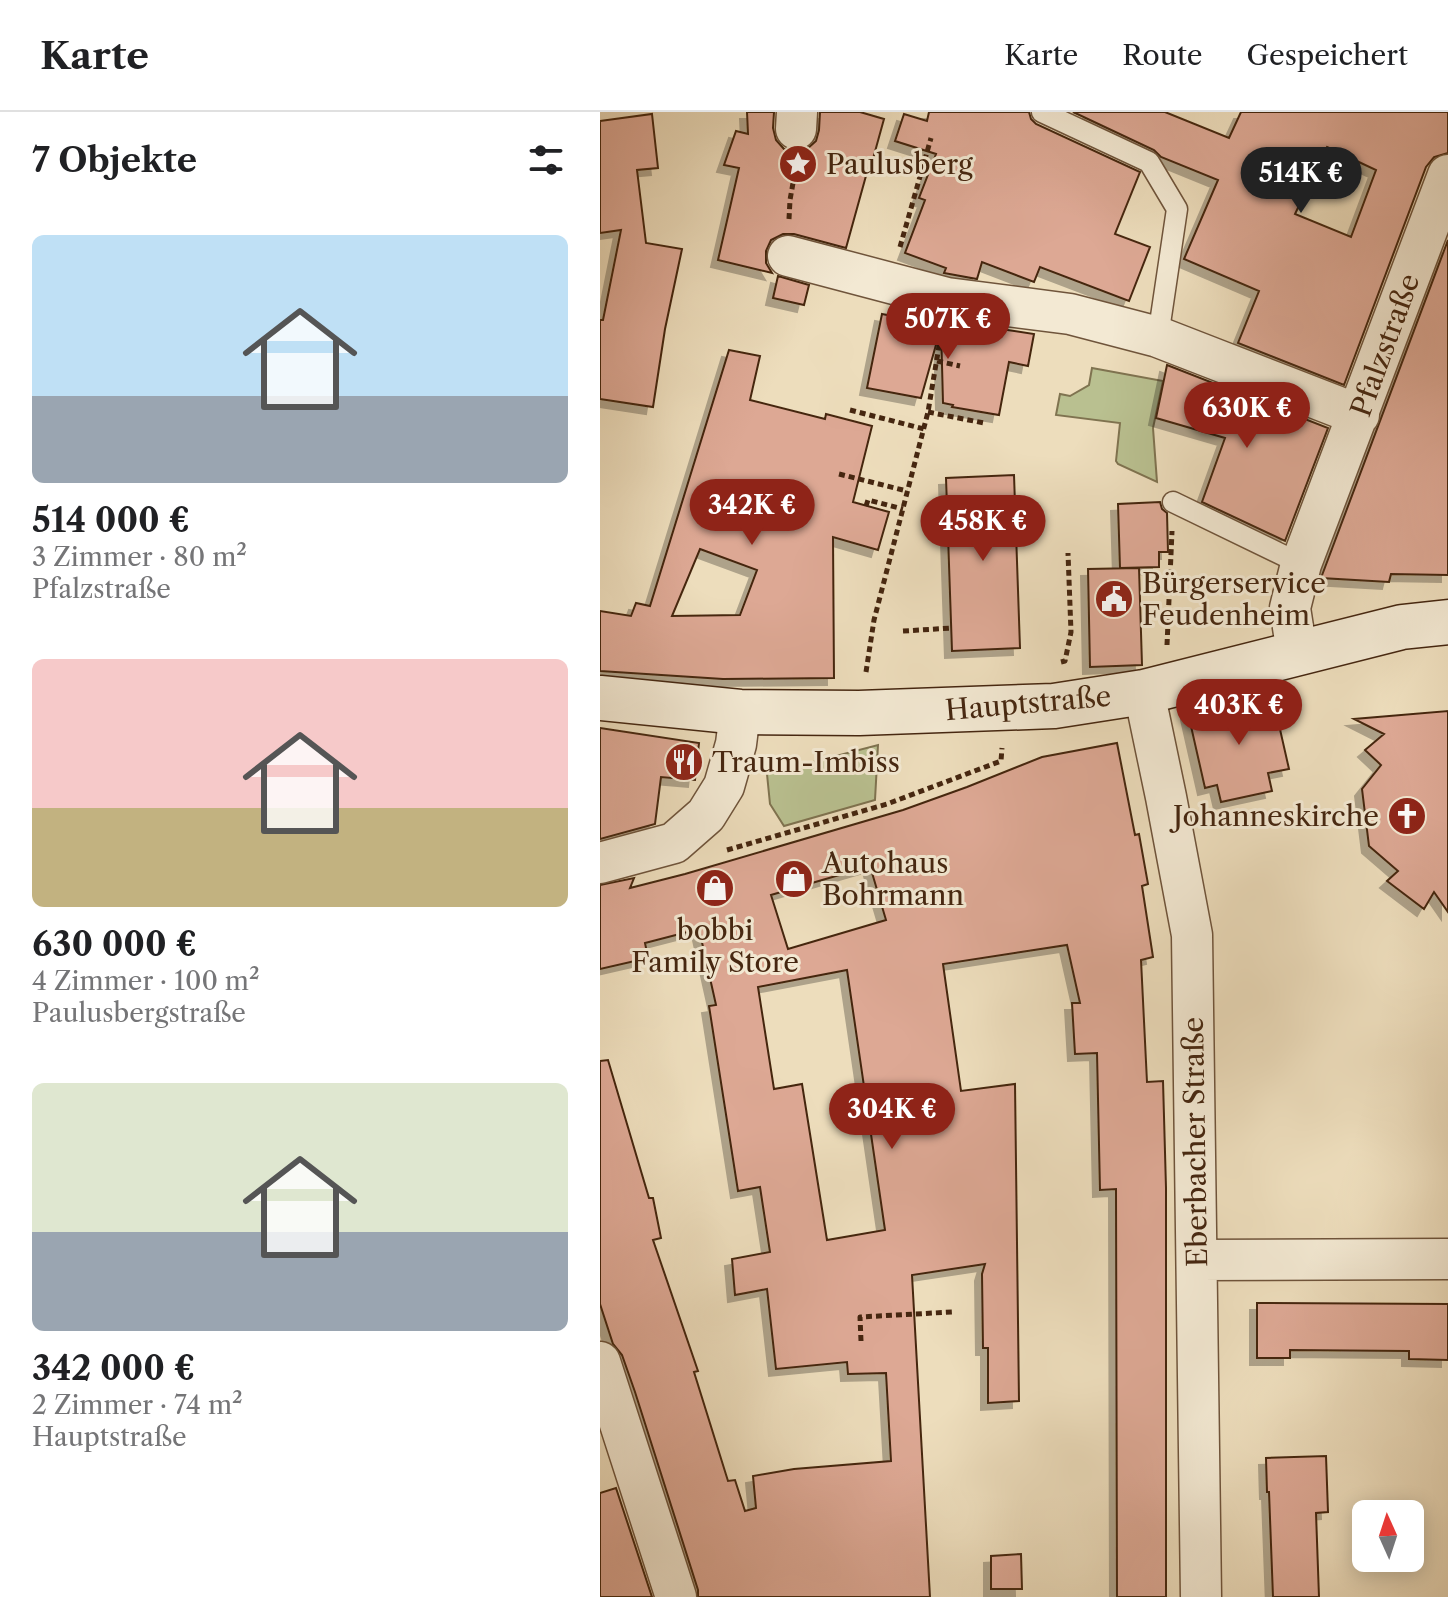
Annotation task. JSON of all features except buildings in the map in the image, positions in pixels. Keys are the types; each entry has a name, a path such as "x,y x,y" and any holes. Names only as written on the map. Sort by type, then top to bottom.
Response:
{"street":[{"name":"Pfalzstraße","path":"1297,653 1290,608 1301,564 1448,175"},
{"path":"788,256 947,298 1070,314 1158,337 1359,415"},
{"name":"Hauptstraße","path":"600,698 740,712 859,713 1054,706 1154,690 1402,627 1448,622"},
{"name":"Eberbacher Straße","path":"1154,690 1166,797 1192,935 1201,1597"},
{"path":"600,863 674,843 706,815 724,786 736,744 740,712"},
{"path":"1197,1260 1448,1259"},
{"path":"600,1362 676,1597"}],"lane":[{"path":"1042,112 1149,162 1177,209 1158,337"},
{"path":"1173,502 1301,564"}],"path":[{"path":"788,256 792,172 799,147 796,121"},
{"path":"890,283 931,138"},
{"path":"859,713 874,620 928,412 940,339"},
{"path":"937,361 960,366"},
{"path":"850,410 924,429"},
{"path":"928,412 984,423"},
{"path":"839,474 907,491"},
{"path":"866,506 868,500 903,509"},
{"path":"1154,690 1172,529"},
{"path":"1052,663 1065,661 1071,632 1068,553"},
{"path":"903,631 952,628"},
{"path":"782,834 887,804 1001,761 1004,708"},
{"path":"861,1341 860,1317 952,1312"}],"green space":[{"path":"1092,368 1163,381 1153,428 1157,482 1116,461 1120,423 1056,415 1060,394 1070,396 1089,385"},
{"path":"878,745 875,800 784,826 770,804 767,774"}],"place":[{"name":"Paulusberg","path":"798,164"},
{"name":"Bürgerservice Feudenheim","path":"1114,599"},
{"name":"Traum-Imbiss","path":"684,762"},
{"name":"Johanneskirche","path":"1407,816"},
{"name":"Autohaus Bohrmann","path":"794,879"},
{"name":"bobbi Family Store","path":"715,888"}]}
